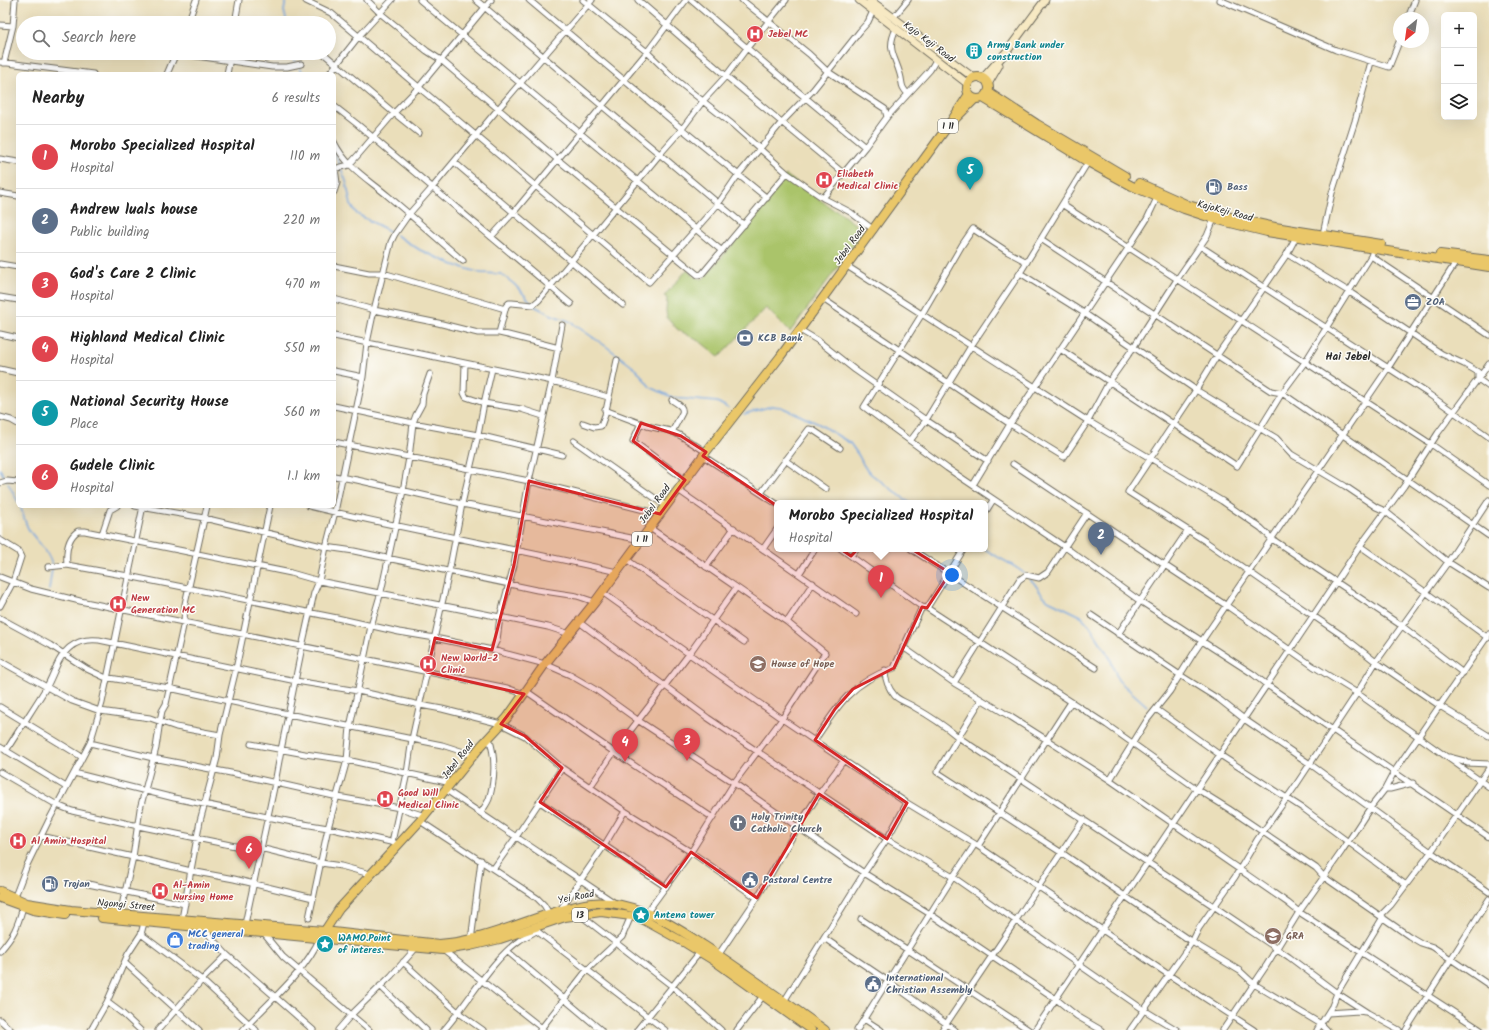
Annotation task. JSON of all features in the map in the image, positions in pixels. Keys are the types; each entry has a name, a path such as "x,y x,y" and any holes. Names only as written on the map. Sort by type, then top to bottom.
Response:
{"main road":[{"name":"Kajo Keji Road","path":"859,0 936,60 971,81"},
{"name":"Kajo Keji Road","path":"870,0 971,81"},
{"name":"Jebel Road","path":"322,935 338,909 370,874 395,843 422,818 473,755 502,724 545,664 595,602 685,480 800,330 948,126 981,91 1008,50 1045,0"},
{"path":"971,81 981,91 967,89 971,81"},
{"name":"KajoKeji Road","path":"981,91 1088,162 1157,198 1184,209 1214,219 1267,232 1372,252 1489,267"},
{"name":"KajoKeji Road","path":"981,91 1118,172 1163,195 1188,205 1238,220 1275,227 1489,260"},
{"name":"Ngongi Street","path":"0,890 23,907 59,914 263,934 322,935"},
{"name":"Ngongi Street","path":"0,898 71,910 245,924 322,935"},
{"name":"Yei Road","path":"322,935 439,944 471,943 500,939 535,930 560,911 594,902 618,905 685,933 763,996 782,1005 825,1030"},
{"name":"Yei Road","path":"322,935 416,948 443,950 471,943 552,917 601,912 631,916 644,916 700,952 716,958 782,1005 811,1030"}],"street":[{"path":"15,0 13,26 2,63 76,72"},
{"path":"191,16 196,0"},
{"path":"236,16 239,0"},
{"path":"367,0 380,13 427,51 441,60 557,159 695,273 700,275 702,274 744,226 787,173"},
{"path":"332,72 359,36 392,0"},
{"path":"420,0 722,251"},
{"path":"476,0 744,226"},
{"path":"336,168 349,165 394,113 419,87 462,34 486,8 491,0"},
{"path":"529,0 682,129 767,198"},
{"path":"583,0 590,2 647,52 676,80 732,124 787,173 822,198 850,212 874,230"},
{"path":"638,0 726,76 843,173"},
{"path":"491,237 514,212 624,80 686,0"},
{"path":"691,0 865,147"},
{"path":"742,0 809,54 827,71 885,109 887,117"},
{"path":"499,333 505,309 509,303 533,305 682,129 703,101 726,76 786,0"},
{"path":"893,18 906,2 899,0"},
{"path":"1220,0 1336,50 1389,67 1397,48"},
{"path":"1410,12 1415,0"},
{"path":"306,1 328,10 335,16"},
{"path":"336,507 363,377 367,343 374,310 394,234 409,214 590,2"},
{"path":"336,17 649,282 718,204 738,175 868,22 873,11"},
{"path":"0,25 13,26"},
{"path":"896,29 892,37 893,59 901,76 902,86 908,94"},
{"path":"168,72 173,60"},
{"path":"223,60 272,67 300,65"},
{"path":"331,60 419,133"},
{"path":"822,198 865,147 887,117 930,70 936,60"},
{"path":"227,72 230,61"},
{"path":"1323,234 1332,193 1355,121 1371,62"},
{"path":"336,108 570,304"},
{"path":"336,146 349,165 463,261"},
{"path":"0,159 16,162"},
{"path":"454,162 623,305"},
{"path":"910,441 926,420 971,346 1020,273 1088,162"},
{"path":"0,193 16,196"},
{"path":"973,486 1010,424 1147,219 1157,198"},
{"path":"1063,205 1178,278 1431,444 1489,485"},
{"path":"823,299 1010,424 1064,457 1088,421 1109,382 1207,236 1214,219"},
{"path":"1027,262 1008,252 973,228 864,407 973,486 1065,547 1140,601 1191,632 1202,642 1253,674 1332,730 1489,836"},
{"path":"1296,237 1287,254 1218,354 1196,390 1128,492 1188,530 1314,616 1343,636 1376,662 1440,706 1489,736"},
{"path":"1041,238 1271,390 1282,393 1489,536"},
{"path":"1200,246 1265,286 1427,393 1489,437"},
{"path":"1060,349 1237,466 1282,393 1305,362 1372,252 1432,298 1489,335"},
{"path":"1287,254 1348,291 1442,354 1478,372 1478,379"},
{"path":"1110,780 1132,743 1180,676 1388,368 1456,262"},
{"path":"0,264 16,267"},
{"path":"336,266 369,273 383,273 505,309"},
{"path":"847,266 1088,421 1149,459 1222,501 1261,528 1272,539 1337,581 1402,626 1463,673"},
{"path":"1020,273 1084,313 1196,390 1279,440 1291,454 1319,469 1385,512 1448,562 1489,588"},
{"path":"0,297 16,300"},
{"path":"336,300 374,310 478,333 499,333 558,348"},
{"path":"492,650 497,640 500,616 509,584 529,481 552,381 562,325"},
{"path":"800,330 818,340 855,370 988,461"},
{"path":"0,334 16,338"},
{"path":"336,336 492,370 517,373 608,397"},
{"path":"583,423 594,427 601,426 617,360"},
{"path":"465,363 464,393 466,397 484,403 521,409 543,416"},
{"path":"1035,1030 1360,546 1408,480 1453,412 1489,364"},
{"path":"0,369 16,373"},
{"path":"74,773 205,805 328,828 395,843 412,739 492,370"},
{"path":"336,371 363,377"},
{"path":"309,918 322,864 328,828 338,797 347,760 350,727 371,626 381,592 387,558 403,491 413,423 422,404 423,394 430,374"},
{"path":"1478,379 1489,386"},
{"path":"672,400 683,410 672,432"},
{"path":"336,406 478,435 562,455"},
{"path":"605,410 682,436 705,454 774,502"},
{"path":"0,418 16,422"},
{"path":"641,423 633,441 685,480"},
{"path":"760,493 809,429 813,430 840,448"},
{"path":"574,441 666,506"},
{"path":"336,442 529,481 660,514"},
{"path":"786,460 826,489"},
{"path":"1013,464 1291,649 1313,666 1357,693 1489,787"},
{"path":"336,476 462,504 641,540"},
{"path":"0,483 7,481 16,482"},
{"path":"678,490 856,614"},
{"path":"988,508 993,500"},
{"path":"1130,1030 1192,942 1199,928 1240,870 1263,832 1310,764 1376,662 1448,562 1489,500"},
{"path":"102,534 110,510 113,508"},
{"path":"13,900 41,836 90,743 100,712 143,508"},
{"path":"153,508 264,531 326,547 387,558 509,584 577,596 595,602"},
{"path":"120,914 133,857 140,809 153,758 162,711 166,704 170,688 184,622 185,604 206,508"},
{"path":"182,919 200,821 214,769 220,735 236,669 270,508"},
{"path":"317,508 395,526 617,572"},
{"path":"245,924 302,647 336,508"},
{"path":"954,683 1019,580 1026,575 1039,578 1048,572 1087,513"},
{"path":"644,916 691,852 734,783 782,719 825,653 787,622 650,528"},
{"path":"706,567 734,528"},
{"path":"1118,634 1188,530"},
{"path":"67,565 66,554 70,538 78,532 85,531 258,566 319,581 500,616 548,627 570,634"},
{"path":"763,549 774,533"},
{"path":"0,540 21,554 20,563 13,582 0,606"},
{"path":"1223,1030 1277,949 1299,912 1370,808 1385,789 1394,772 1488,637 1427,592 1360,546"},
{"path":"799,574 813,552"},
{"path":"845,552 924,607 1107,725 1197,789 1316,868 1324,877 1409,936 1421,943 1433,947 1489,985"},
{"path":"851,556 854,552"},
{"path":"916,552 1096,668"},
{"path":"815,740 835,708 853,689 885,670 894,668 924,607 950,573 962,552"},
{"path":"626,559 744,642"},
{"path":"48,567 67,565 128,576 435,638 492,650 545,664 570,674 734,783 864,873 930,914 1056,998 1077,1016 1101,1030"},
{"path":"0,577 54,595 121,610 525,693 713,818"},
{"path":"787,622 813,583"},
{"path":"590,787 614,752 689,654 736,588"},
{"path":"602,592 782,719 907,803 977,845 1169,975 1254,1030"},
{"path":"1091,615 1180,676 1220,700 1244,719 1310,764 1489,892"},
{"path":"0,618 64,653 87,669 107,677 170,688 228,702 442,745 473,755"},
{"path":"579,622 708,718 819,794 887,839 952,878 1144,1010 1177,1030"},
{"path":"6,751 47,687 64,653 71,646 92,640 296,681 358,691 442,709 502,724 525,736 562,768 625,811 691,852 757,898"},
{"path":"903,647 954,683 1110,780 1299,912 1481,1030"},
{"path":"0,661 72,701 100,712 125,714 160,721 176,727 220,735"},
{"path":"885,670 885,681 896,697 920,710 958,737 1084,819 1277,949 1337,993 1368,1013 1399,1030"},
{"path":"981,700 937,772 1062,853 1192,942 1240,972 1254,984 1321,1024 1327,1030"},
{"path":"857,1030 952,878 1000,813 1071,702"},
{"path":"0,707 82,757"},
{"path":"1156,709 1220,755 1286,799 1304,809 1406,885"},
{"path":"481,813 489,800 494,773 492,746 489,738"},
{"path":"90,743 153,758 214,769 338,797 400,808 422,818 537,898 544,904 552,917"},
{"path":"250,744 347,760 451,783"},
{"path":"0,747 66,787"},
{"path":"1447,757 1467,763 1489,764"},
{"path":"716,958 757,898 819,794 844,760"},
{"path":"494,868 562,768"},
{"path":"1317,1030 1328,1013 1337,993 1361,952 1368,943 1382,916 1431,852 1489,768"},
{"path":"0,772 57,806 88,815 240,847 260,848 322,864 341,866 370,874"},
{"path":"1385,789 1412,783"},
{"path":"446,790 618,905"},
{"path":"540,802 666,887"},
{"path":"782,1005 864,873 887,839 907,803"},
{"path":"560,911 604,846 625,811"},
{"path":"942,1030 968,989 1084,819"},
{"path":"41,836 313,898"},
{"path":"471,943 481,860"},
{"path":"88,884 185,904"},
{"path":"1406,1030 1489,899"},
{"path":"0,951 16,930 23,907"},
{"path":"580,915 672,986 721,1030"},
{"path":"443,950 542,1029 587,970 622,937 631,916"},
{"path":"861,919 1029,1030"},
{"path":"91,1030 125,963 128,954 141,934 144,923"},
{"path":"207,928 209,935 227,955 313,1030"},
{"path":"444,1030 482,980 507,951 535,930 665,1030"},
{"path":"141,934 202,980 256,1030"},
{"path":"263,934 283,956 369,1030"},
{"path":"243,1030 300,971 313,953 322,935"},
{"path":"824,938 888,981 954,1030"},
{"path":"338,1030 416,948"},
{"path":"507,951 601,1030"},
{"path":"637,1030 700,952"},
{"path":"158,1030 202,980 227,955"},
{"path":"403,962 459,1012 483,1030"},
{"path":"125,963 199,1030"},
{"path":"380,986 426,1030"},
{"path":"737,1030 763,996"},
{"path":"106,1002 123,1014 140,1030"},
{"path":"1328,1013 1359,1011 1368,1013"},
{"path":"864,1019 881,1030"},
{"path":"0,1020 11,1030"}],"highlighted area":[{"path":"641,423 681,436 706,452 703,456 851,556 878,528 950,573 927,608 922,607 894,668 853,689 835,709 815,740 907,803 887,839 819,794 757,898 691,852 666,887 540,802 562,768 525,736 501,724 524,694 427,672 435,638 492,650 514,565 529,481 660,514 685,480 633,441"}],"green space":[{"path":"786,175 864,231 790,332 766,308 719,357 702,343 677,329 667,318 667,298 664,296 687,270 695,277 703,279 739,237"}],"waterway":[{"path":"285,16 284,11 286,0"},
{"path":"295,60 303,72"},
{"path":"336,156 346,181 351,205 357,214 393,233"},
{"path":"396,235 420,250 454,265 481,273 501,274 514,284 532,303"},
{"path":"534,306 569,321 607,347 637,370 650,387 674,398 717,402 728,408"},
{"path":"744,414 772,406 781,407 819,424 850,443 864,466 871,474 906,500"},
{"path":"0,469 6,480"},
{"path":"8,483 16,498"},
{"path":"21,508 29,530 46,551 52,565"},
{"path":"988,551 1016,567 1026,575"},
{"path":"49,590 52,569"},
{"path":"1028,577 1048,600 1081,616 1090,626 1110,658 1118,680 1147,706"}],"place":[{"name":"Jebel MC","path":"755,34"},
{"name":"Army Bank under construction","path":"974,51"},
{"name":"Eliabeth Medical Clinic","path":"824,180"},
{"name":"Bass","path":"1214,187"},
{"name":"National Security House","path":"970,190"},
{"name":"ZOA","path":"1413,302"},
{"name":"KCB Bank","path":"745,338"},
{"name":"Andrew luals house","path":"1101,555"},
{"name":"Morobo Specialized Hospital","path":"881,598"},
{"name":"New Generation MC","path":"118,604"},
{"name":"New World-2 Clinic","path":"428,664"},
{"name":"House of Hope","path":"758,664"},
{"name":"God's Care 2 Clinic","path":"687,761"},
{"name":"Highland Medical Clinic","path":"625,762"},
{"name":"Good Will Medical Clinic","path":"385,799"},
{"name":"Holy Trinity Catholic Church","path":"738,823"},
{"name":"Al Amin Hospital","path":"18,841"},
{"name":"Gudele Clinic","path":"249,869"},
{"name":"Pastoral Centre","path":"750,880"},
{"name":"Trojan","path":"50,884"},
{"name":"Al-Amin Nursing Home","path":"160,891"},
{"name":"Antena tower","path":"641,915"},
{"name":"GRA","path":"1273,936"},
{"name":"MCC general trading","path":"175,940"},
{"name":"WAMO.Point of interes.","path":"325,944"},
{"name":"International Christian Assembly","path":"873,984"}],"district":[{"name":"Hai Jebel","path":"1348,357"}]}
